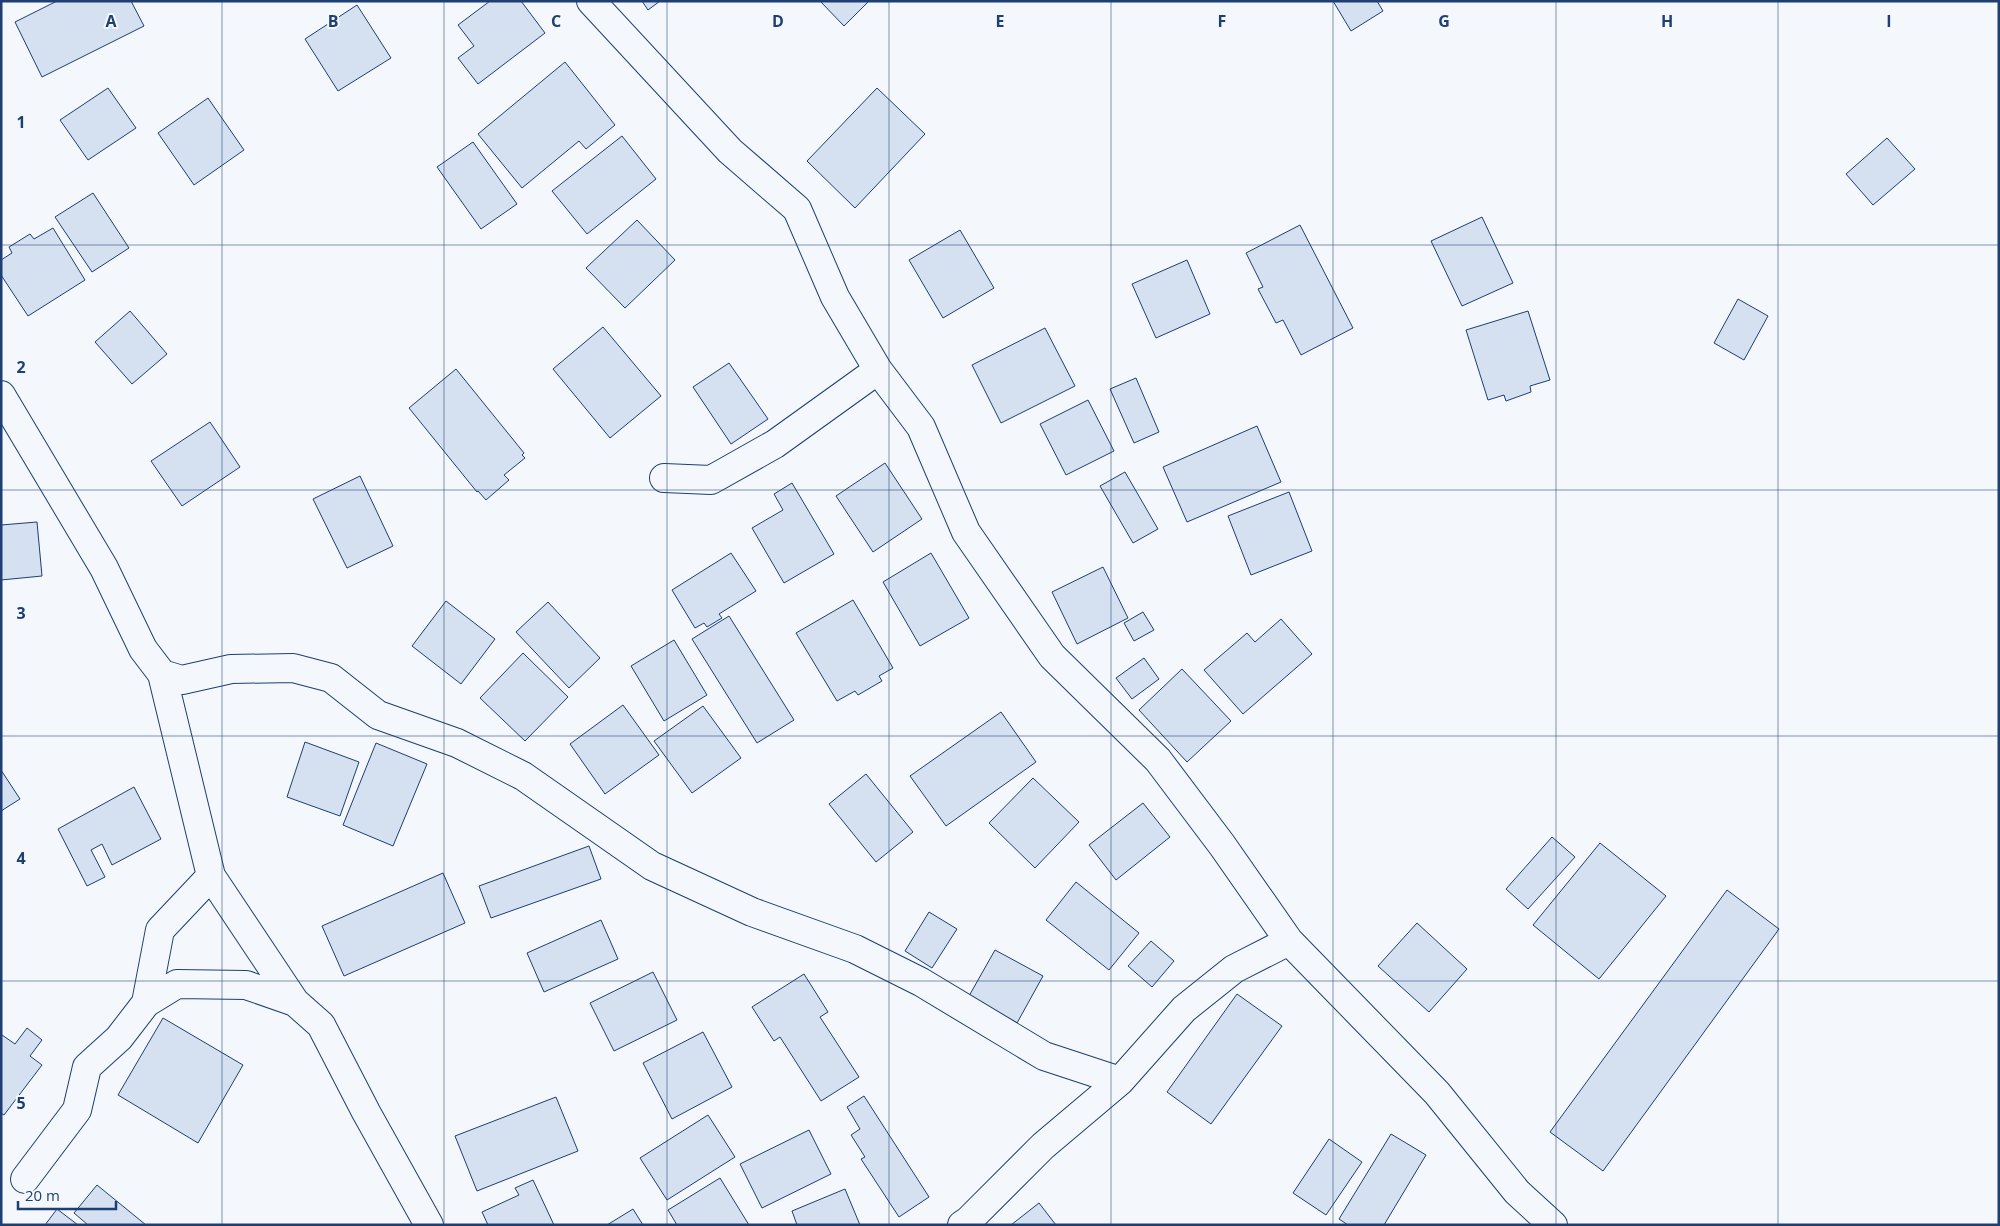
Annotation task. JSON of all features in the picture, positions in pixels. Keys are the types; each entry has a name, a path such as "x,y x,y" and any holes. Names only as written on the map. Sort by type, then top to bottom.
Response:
{"street":[{"path":"591,1 730,151 797,209 835,297 878,370 921,427 966,532 1052,656 1158,760 1222,845 1289,941 1437,1092 1517,1192 1553,1225"},
{"path":"664,478 712,480 775,444 878,370"},
{"path":"1,395 104,568 143,649 162,674 211,876 295,1002 321,1025 366,1112 429,1225"},
{"path":"162,674 182,680 231,669 293,668 331,678 378,715 457,743 523,776 652,866 752,912 855,949 921,982 1044,1056 1120,1081"},
{"path":"146,1003 160,930 211,876"},
{"path":"962,1225 1043,1146 1120,1081 1184,1009 1234,969 1289,941"},
{"path":"25,1179 77,1110 87,1067 119,1038 146,1003 177,984 246,985 295,1002"}],"building":[{"path":"57,1 131,1 144,26 42,77 15,22"},
{"path":"490,1 521,1 545,33 478,84 458,58 474,46 458,25"},
{"path":"642,1 660,1 648,10"},
{"path":"820,1 869,1 844,26"},
{"path":"1333,1 1377,1 1383,11 1351,31"},
{"path":"357,5 391,58 338,91 305,39"},
{"path":"565,62 615,125 586,149 579,141 522,188 478,134"},
{"path":"108,88 136,128 88,160 60,120"},
{"path":"877,88 925,134 855,208 807,161"},
{"path":"208,98 244,150 194,185 158,133"},
{"path":"622,136 656,179 587,234 552,191"},
{"path":"1887,138 1915,169 1873,205 1846,174"},
{"path":"473,142 517,204 481,229 437,167"},
{"path":"93,193 129,248 92,272 55,217"},
{"path":"1482,217 1513,283 1462,306 1431,241"},
{"path":"637,220 675,260 625,308 586,268"},
{"path":"1300,225 1353,328 1301,355 1283,320 1276,323 1258,289 1263,287 1246,253"},
{"path":"53,228 85,280 28,316 1,275 1,260 12,253 9,247 30,234 34,239"},
{"path":"960,230 994,288 943,318 909,260"},
{"path":"1187,260 1210,314 1156,338 1132,284"},
{"path":"1738,299 1768,316 1744,360 1714,343"},
{"path":"130,311 167,354 132,384 95,342"},
{"path":"1528,311 1550,380 1530,386 1531,392 1506,401 1504,395 1488,400 1466,330"},
{"path":"603,327 661,396 610,438 553,369"},
{"path":"1045,328 1075,386 1001,423 972,365"},
{"path":"729,363 768,419 731,444 693,387"},
{"path":"456,369 524,453 522,455 525,458 504,475 509,480 486,500 477,492 409,408"},
{"path":"1136,378 1159,432 1134,443 1110,389"},
{"path":"1088,400 1114,451 1066,475 1040,424"},
{"path":"210,422 240,467 182,506 151,461"},
{"path":"1257,426 1281,482 1187,522 1163,467"},
{"path":"885,463 922,519 873,552 836,496"},
{"path":"1125,472 1158,529 1133,543 1100,486"},
{"path":"360,476 393,546 347,568 313,499"},
{"path":"792,483 834,554 784,583 752,528 783,510 774,494"},
{"path":"1289,492 1312,551 1251,575 1228,516"},
{"path":"37,522 42,576 1,580 1,525"},
{"path":"731,553 756,591 719,614 722,618 707,627 704,623 695,628 672,590"},
{"path":"931,553 969,618 920,646 883,582"},
{"path":"1103,567 1128,618 1077,644 1052,592"},
{"path":"853,600 893,668 879,676 882,681 858,695 855,691 837,701 796,633"},
{"path":"446,601 495,639 461,684 412,646"},
{"path":"548,602 600,658 569,688 516,632"},
{"path":"1143,612 1154,630 1134,641 1124,623"},
{"path":"729,616 794,720 757,743 692,639"},
{"path":"1281,619 1312,654 1243,714 1204,670 1247,633 1255,642"},
{"path":"674,640 707,695 664,721 631,666"},
{"path":"523,653 568,697 525,741 480,698"},
{"path":"1144,658 1159,679 1132,699 1116,678"},
{"path":"1182,669 1231,721 1187,762 1139,710"},
{"path":"623,705 659,755 605,794 570,744"},
{"path":"703,706 741,758 692,793 654,741"},
{"path":"1001,712 1036,762 946,826 910,776"},
{"path":"305,742 359,762 340,816 287,797"},
{"path":"376,743 427,764 393,846 343,825"},
{"path":"1,770 20,799 1,811"},
{"path":"866,774 913,832 876,862 829,804"},
{"path":"1033,778 1079,822 1035,868 989,823"},
{"path":"134,787 161,839 112,865 102,844 91,850 105,877 87,886 58,829"},
{"path":"1143,803 1170,837 1116,880 1089,845"},
{"path":"1552,837 1575,857 1528,909 1506,889"},
{"path":"1600,843 1666,896 1599,979 1533,925"},
{"path":"589,846 601,879 491,918 479,886"},
{"path":"443,873 465,923 344,976 322,926"},
{"path":"1076,882 1139,933 1109,970 1046,920"},
{"path":"1727,890 1779,929 1603,1171 1550,1132"},
{"path":"929,912 957,929 932,968 905,951"},
{"path":"601,920 618,959 544,992 527,953"},
{"path":"1417,923 1467,969 1429,1012 1378,966"},
{"path":"1151,941 1174,961 1152,987 1128,966"},
{"path":"995,950 1043,976 1017,1023 969,996"},
{"path":"653,972 677,1020 614,1051 590,1003"},
{"path":"804,974 828,1012 820,1017 859,1077 821,1101 780,1037 774,1041 752,1007"},
{"path":"1237,994 1282,1026 1211,1124 1167,1092"},
{"path":"163,1018 243,1065 198,1143 118,1095"},
{"path":"27,1028 42,1040 30,1056 42,1065 4,1115 1,1113 1,1036 15,1044"},
{"path":"703,1032 732,1087 672,1119 643,1063"},
{"path":"864,1096 929,1197 899,1217 861,1159 865,1157 851,1135 860,1129 847,1107"},
{"path":"556,1097 578,1151 477,1191 455,1136"},
{"path":"708,1115 735,1157 667,1200 640,1158"},
{"path":"809,1130 831,1174 762,1208 740,1164"},
{"path":"1391,1134 1426,1155 1384,1225 1348,1225 1339,1219"},
{"path":"1329,1139 1362,1162 1326,1215 1293,1193"},
{"path":"720,1178 749,1225 677,1225 668,1210"},
{"path":"533,1180 554,1225 488,1225 482,1212 519,1195 515,1188"},
{"path":"97,1185 146,1225 88,1225 74,1213"},
{"path":"845,1189 860,1225 797,1225 792,1211"},
{"path":"1039,1203 1056,1225 1011,1225"},
{"path":"57,1209 78,1225 45,1225"},
{"path":"633,1209 643,1225 607,1225"}]}
